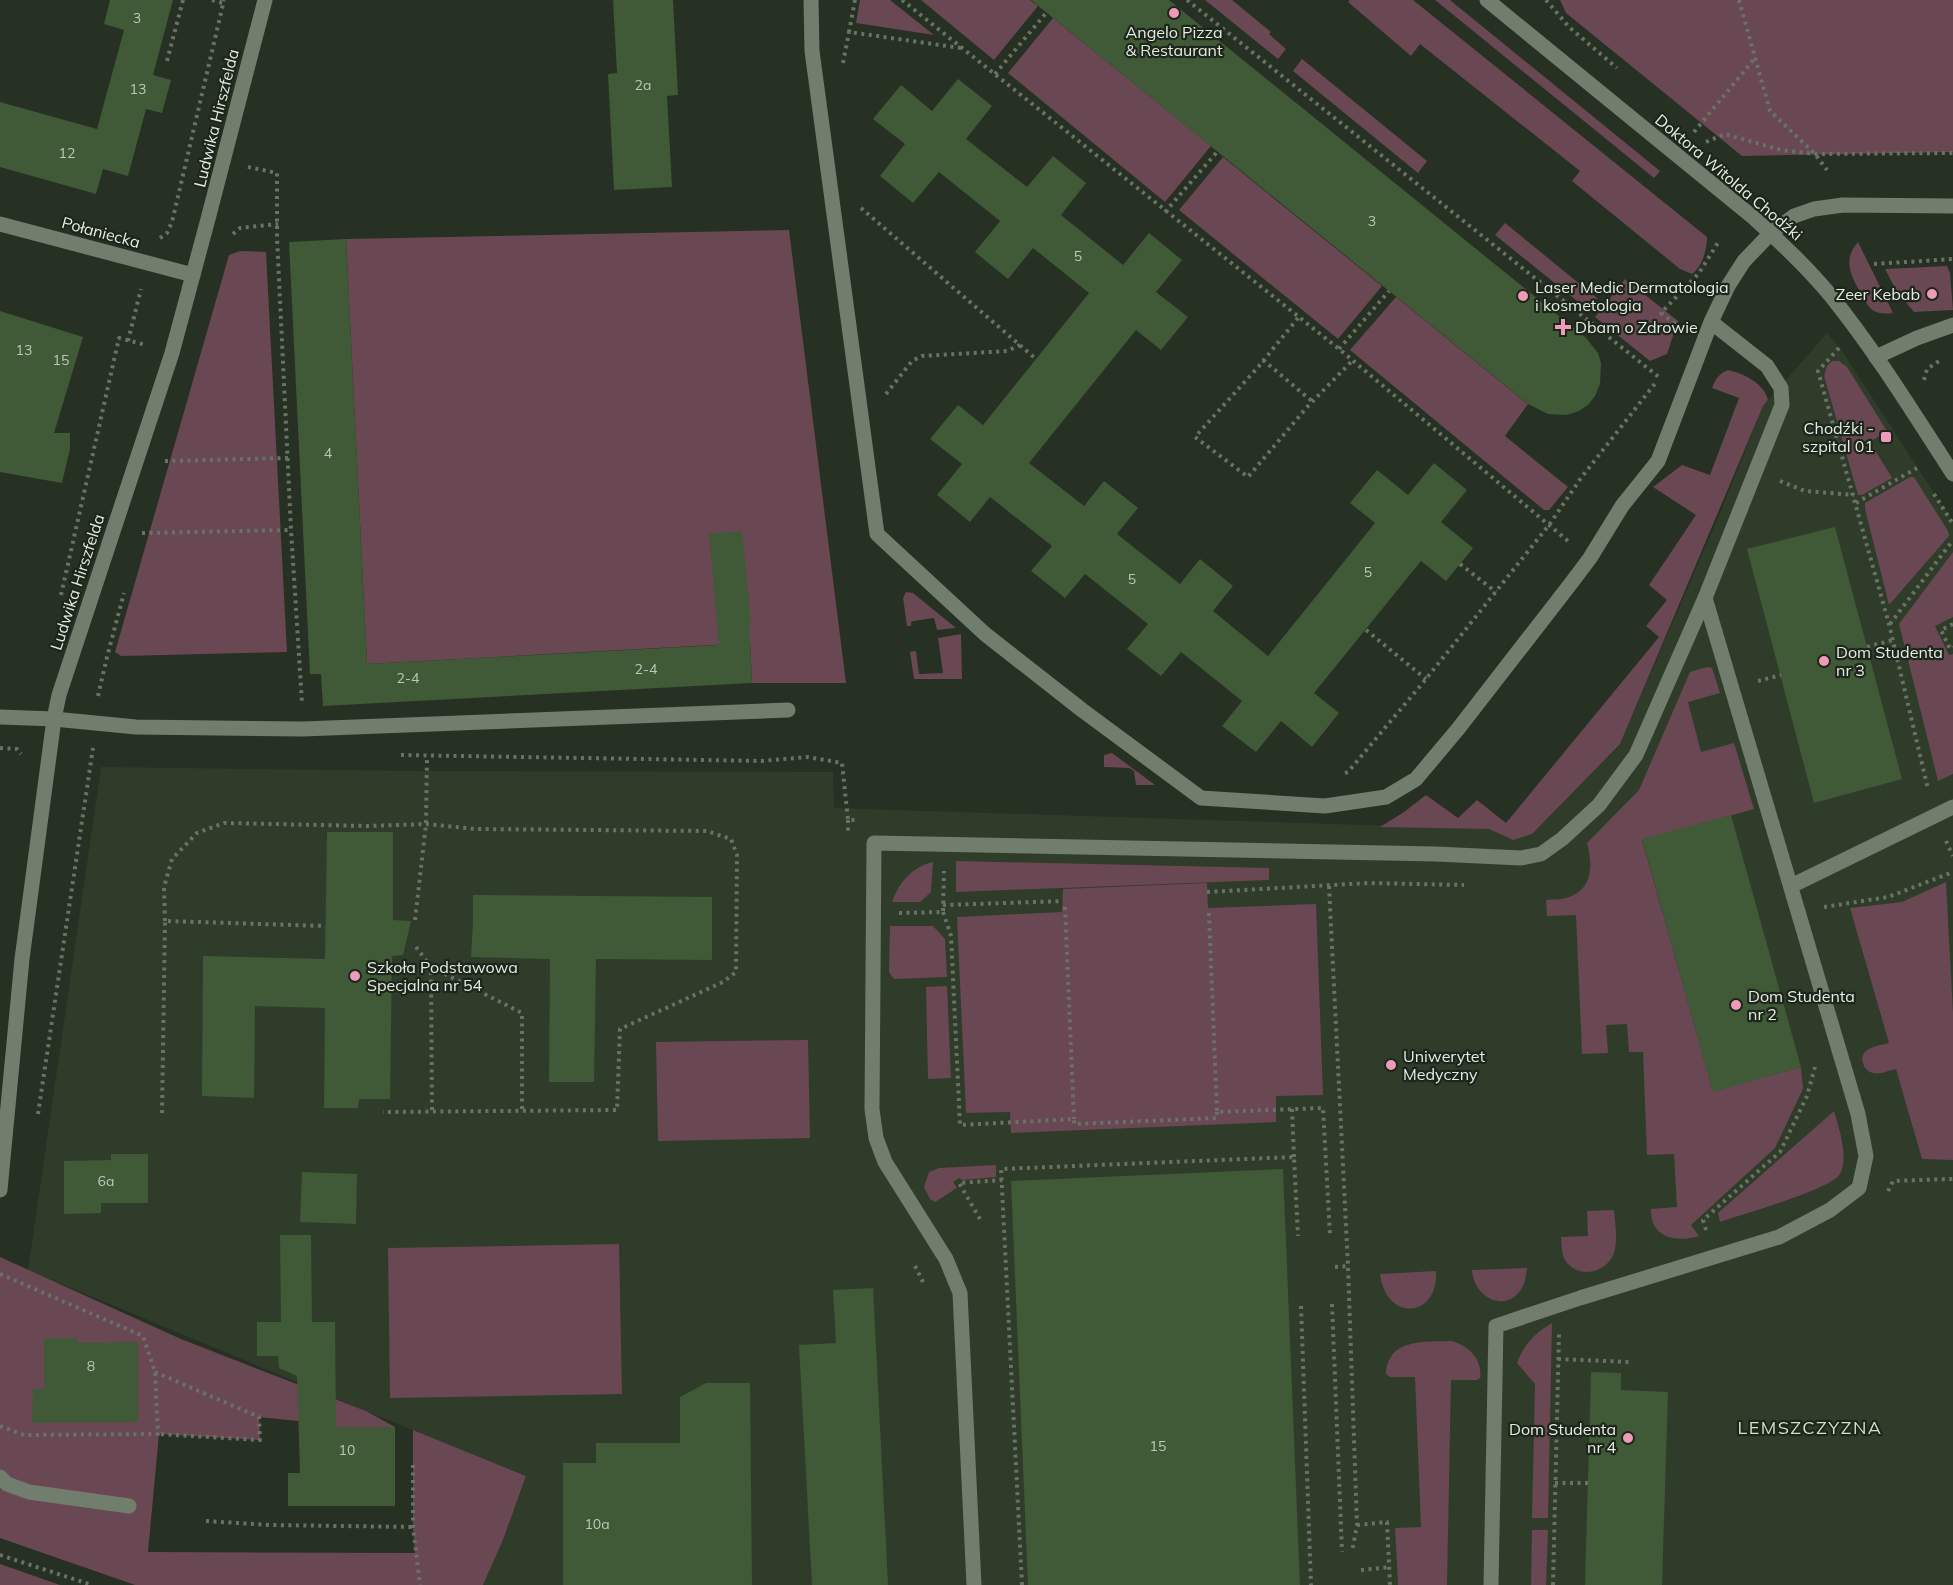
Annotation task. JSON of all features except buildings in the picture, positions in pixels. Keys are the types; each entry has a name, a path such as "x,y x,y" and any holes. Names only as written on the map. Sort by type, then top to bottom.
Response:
{"street":[{"name":"Ludwika Hirszfelda","path":"0,1190 22,959 58,695 172,353 265,0"},
{"path":"812,0 812,51 878,534 986,634 1082,710 1201,798 1325,806 1386,798 1416,779 1458,729 1590,558 1622,506 1658,461 1711,322 1728,286 1744,261 1771,233 1794,216 1814,209 1843,205 1953,206"},
{"name":"Doktora Witolda Chodźki","path":"1486,0 1771,233 1827,291 1876,357 1953,474"},
{"name":"Połaniecka","path":"0,224 193,275"},
{"path":"974,1585 960,1293 946,1259 885,1162 876,1138 873,1119 874,843 1401,853 1521,858 1541,854 1599,804 1636,755 1705,598 1782,405 1782,388 1767,366 1711,322"},
{"path":"1876,357 1917,338 1953,325"},
{"path":"1491,1585 1496,1326 1779,1237 1820,1215 1859,1188 1866,1156 1858,1114 1705,598"},
{"path":"0,717 54,718 136,727 303,729 788,710"},
{"path":"1791,886 1953,807"},
{"path":"0,1477 7,1484 29,1492 129,1506"}],"path":[{"path":"168,61 183,0"},
{"path":"156,241 167,232 172,222 223,2 212,0"},
{"path":"843,66 855,0"},
{"path":"902,0 1339,349 1590,558"},
{"path":"1187,0 1660,378"},
{"path":"1546,0 1569,27 1622,72"},
{"path":"1739,0 1770,111 1815,154 1827,170"},
{"path":"995,74 1046,13"},
{"path":"849,32 962,48"},
{"path":"1755,57 1694,132 1706,142 1725,134 1781,150 1815,154 1953,153"},
{"path":"1165,212 1217,152"},
{"path":"277,173 277,237 303,729"},
{"path":"857,216 855,204 1036,359"},
{"path":"1680,337 1674,323 1661,313 1699,273 1719,241"},
{"path":"1874,264 1953,259"},
{"path":"128,341 141,288"},
{"path":"1339,349 1389,291"},
{"path":"1298,318 1195,437 1248,477 1352,361"},
{"path":"60,599 119,338 147,345"},
{"path":"880,402 912,361 922,356 1007,351 1020,345"},
{"path":"1840,348 1818,371 1889,624 1935,816"},
{"path":"1924,381 1927,369 1945,358"},
{"path":"1263,360 1313,402"},
{"path":"1341,775 1348,772 1496,592 1665,369"},
{"path":"161,461 288,458"},
{"path":"1856,503 1917,468"},
{"path":"1775,479 1805,491 1854,495"},
{"path":"141,533 291,530"},
{"path":"1889,624 1953,540"},
{"path":"1460,564 1496,592"},
{"path":"1953,624 1941,630 1950,649 1953,647"},
{"path":"1366,630 1426,679"},
{"path":"1867,647 1893,640"},
{"path":"38,1114 93,747 92,723 106,657"},
{"path":"1755,682 1781,675"},
{"path":"0,748 17,749 23,757"},
{"path":"415,920 426,824 427,756 761,761 808,757 842,763 848,820 859,820"},
{"path":"162,1113 164,887 172,859 197,833 224,823 369,826 426,824 475,829 707,831 731,839 737,855 736,972 723,982 620,1029 617,1110 383,1112"},
{"path":"944,863 943,912 951,936 960,1125 1074,1119"},
{"path":"1795,902 1810,895 1814,908 1870,902 1953,872"},
{"path":"1207,892 1368,883 1467,885"},
{"path":"1329,886 1348,1266 1357,1525 1352,1552"},
{"path":"943,905 1063,901"},
{"path":"1065,907 1074,1124 1217,1118 1209,913"},
{"path":"892,912 943,912"},
{"path":"165,921 325,926"},
{"path":"416,947 431,967 522,1013 522,1111"},
{"path":"431,967 432,1110"},
{"path":"1714,1257 1703,1220 1780,1152 1807,1096 1817,1057"},
{"path":"1217,1112 1323,1108 1330,1235"},
{"path":"1292,1109 1298,1236"},
{"path":"1022,1585 1001,1169 1294,1157"},
{"path":"1884,1199 1893,1181 1953,1179"},
{"path":"980,1219 959,1183 1002,1180"},
{"path":"1335,1267 1348,1266"},
{"path":"0,1274 142,1336 155,1372 158,1434"},
{"path":"1332,1304 1342,1552"},
{"path":"1301,1306 1311,1585"},
{"path":"1553,1585 1559,1326"},
{"path":"1557,1359 1629,1362"},
{"path":"0,1426 24,1435 158,1434 260,1440 259,1417 155,1372"},
{"path":"413,1466 413,1527 420,1585"},
{"path":"1555,1483 1588,1483"},
{"path":"206,1521 269,1525 413,1527"},
{"path":"1357,1525 1387,1522 1390,1585"},
{"path":"0,1555 92,1585"},
{"path":"1361,1570 1390,1568"}],"shaded area":[{"path":"860,0 890,0 934,35 856,23"},
{"path":"921,0 1030,0 1038,6 994,60"},
{"path":"1205,0 1232,0 1271,32 1269,34 1286,49 1278,59"},
{"path":"1350,0 1413,0 1707,237 1705,253 1699,267 1692,274 1680,269 1572,181 1580,171 1420,44 1411,56 1348,2"},
{"path":"1435,0 1450,0 1660,171 1654,178"},
{"path":"1560,0 1953,0 1953,152 1742,156 1566,13"},
{"path":"1053,18 1211,146 1165,202 1008,73"},
{"path":"1302,59 1427,161 1418,173 1293,71"},
{"path":"1223,157 1382,286 1338,339 1179,210"},
{"path":"1505,223 1597,298 1587,309 1495,235"},
{"path":"789,230 846,683 752,683 750,643 367,664 346,239"},
{"path":"1858,242 1893,313 1886,314 1872,309 1854,282 1849,262 1850,255"},
{"path":"240,251 266,252 287,652 121,656 115,652 229,255"},
{"path":"1947,266 1950,273 1953,310 1914,312 1897,292 1885,269"},
{"path":"1625,279 1678,321 1667,354 1650,361 1595,317"},
{"path":"1396,297 1528,404 1505,436 1568,487 1549,510 1544,510 1350,350"},
{"name":"Uniwerytet Medyczny","path":"1827,333 1840,348 1953,522 1953,1585 483,1585 503,1540 526,1476 28,1270 101,767 833,772 834,808 1490,829 1513,840 1620,744 1720,513 1763,406"},
{"path":"1832,361 1839,361 1847,367 1887,431 1870,442 1892,478 1862,495 1858,495 1824,376 1827,366"},
{"path":"1728,370 1758,384 1768,400 1763,406 1620,744 1532,834 1513,840 1489,829 1380,827 1426,795 1458,818 1477,800 1506,823 1659,637 1646,626 1667,600 1649,585 1696,515 1653,487 1682,465 1710,475 1739,398 1712,388 1718,377"},
{"path":"1910,477 1914,477 1949,536 1889,605 1865,503"},
{"path":"1953,552 1953,617 1935,626 1949,655 1953,654 1953,774 1938,781 1899,624"},
{"path":"906,592 913,593 956,628 937,630 934,618 914,621 911,622 911,626 907,626 903,598"},
{"path":"961,634 962,679 914,679 910,652 916,651 919,674 943,673 938,638"},
{"path":"1707,667 1712,668 1720,693 1688,702 1701,752 1734,743 1754,809 1642,840 1713,1091 1801,1067 1803,1089 1775,1148 1691,1225 1699,1236 1682,1239 1666,1236 1660,1232 1652,1219 1651,1209 1677,1207 1674,1154 1647,1155 1643,1052 1629,1052 1627,1024 1606,1025 1608,1053 1582,1054 1576,915 1547,916 1546,900 1564,899 1582,890 1590,868 1587,843 1639,790 1690,672"},
{"path":"1112,753 1155,785 1136,785 1134,771 1129,768 1104,767 1104,755"},
{"path":"956,861 1269,868 1269,880 956,892"},
{"path":"933,862 931,892 920,902 892,902 907,876 925,864"},
{"path":"1946,882 1953,1013 1953,1160 1922,1159 1896,1069 1876,1073 1867,1070 1863,1064 1862,1057 1866,1051 1889,1043 1850,908 1902,902"},
{"path":"1207,883 1208,908 1316,904 1323,1095 1276,1096 1276,1122 1011,1133 1010,1112 966,1113 957,917 1062,912 1063,889"},
{"path":"890,926 933,926 945,939 947,977 894,979 889,972"},
{"path":"947,986 951,1078 928,1079 926,987"},
{"path":"808,1040 810,1138 658,1141 656,1042"},
{"path":"1834,1111 1844,1160 1840,1174 1821,1187 1804,1194 1720,1222 1718,1213"},
{"path":"996,1165 996,1177 962,1180 959,1178 953,1182 957,1188 935,1202 930,1199 924,1187 929,1172 939,1168"},
{"path":"1614,1210 1616,1243 1610,1260 1592,1272 1577,1270 1571,1266 1563,1255 1561,1237 1588,1236 1587,1211"},
{"path":"619,1244 622,1394 390,1398 388,1248"},
{"path":"0,1257 181,1339 366,1411 395,1427 332,1427 332,1420 298,1421 259,1417 260,1440 159,1434 148,1552 415,1553 413,1430 526,1476 503,1540 483,1585 135,1585 0,1538"},
{"path":"1527,1268 1524,1284 1517,1295 1509,1300 1501,1301 1485,1296 1474,1280 1472,1270"},
{"path":"1436,1271 1435,1287 1429,1298 1421,1306 1411,1308 1401,1307 1392,1301 1384,1290 1380,1274"},
{"path":"1552,1323 1548,1518 1532,1518 1535,1384 1517,1363 1531,1340"},
{"path":"1451,1341 1468,1349 1477,1359 1480,1378 1451,1380 1447,1585 1398,1585 1395,1528 1421,1527 1415,1377 1390,1377 1386,1374 1388,1362 1400,1348 1409,1344"},
{"path":"1532,1530 1548,1530 1546,1585 1531,1585"},
{"path":"0,1564 60,1585 0,1585"}],"place":[{"name":"Angelo Pizza & Restaurant","path":"1174,13"},
{"name":"Zeer Kebab","path":"1932,294"},
{"name":"Laser Medic Dermatologia i kosmetologia","path":"1523,296"},
{"name":"Dbam o Zdrowie","path":"1563,327"},
{"name":"Chodźki - szpital 01","path":"1886,437"},
{"name":"Dom Studenta nr 3","path":"1824,661"},
{"name":"Szkoła Podstawowa Specjalna nr 54","path":"355,976"},
{"name":"Dom Studenta nr 2","path":"1736,1005"},
{"name":"Uniwerytet Medyczny","path":"1391,1065"},
{"name":"Dom Studenta nr 4","path":"1628,1438"}],"district":[{"name":"LEMSZCZYZNA","path":"1810,1427"}]}
